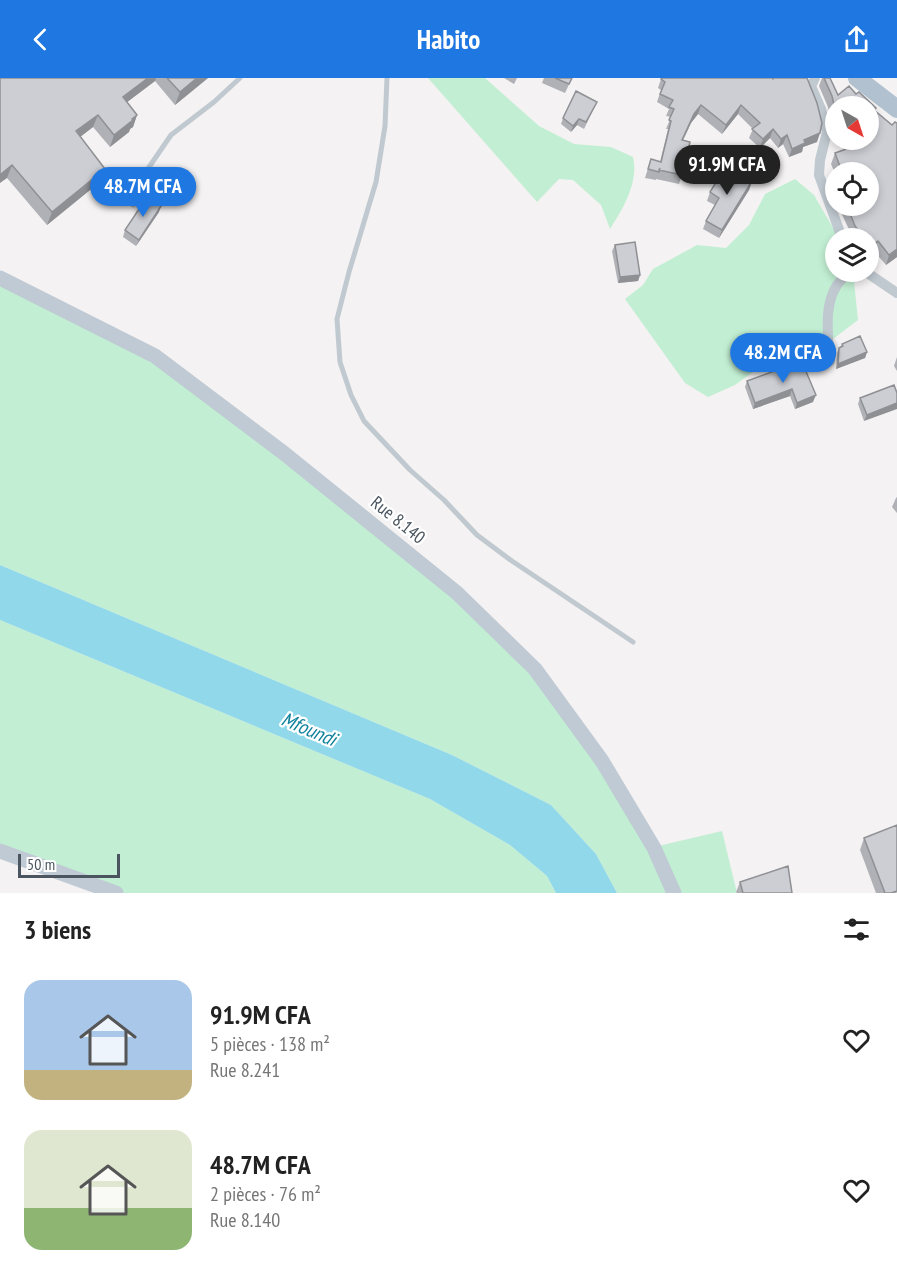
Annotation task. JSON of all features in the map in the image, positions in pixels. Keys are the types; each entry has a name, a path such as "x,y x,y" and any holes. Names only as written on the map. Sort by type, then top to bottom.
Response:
{"main road":[{"path":"857,78 897,109"},
{"name":"Rue 8.140","path":"0,278 155,356 285,454 457,593 535,669 602,761 654,848 674,893"},
{"path":"0,851 116,893"}],"street":[{"path":"815,78 811,86 821,109 827,132 819,175 838,228"},
{"path":"879,281 897,293"},
{"path":"830,361 828,324 832,295 840,282"}],"lane":[{"path":"133,205 145,173 171,135 214,102 240,78"},
{"path":"387,78 385,126 376,182 337,318 340,362 351,395 364,421 410,470 444,500 477,535 633,642"}],"green space":[{"path":"428,78 485,78 539,126 574,144 611,147 633,157 634,176 629,195 610,229 601,205 573,180 559,179 537,202"},
{"path":"795,179 814,195 833,228 825,228 825,282 854,282 858,320 833,339 757,369 735,385 708,397 685,383 625,299 643,285 653,269 697,245 726,248 749,225 765,194"},
{"path":"0,278 155,356 285,454 535,669 654,847 722,831 737,893 617,893 596,854 551,805 452,755 0,565"},
{"path":"0,620 430,799 510,845 547,876 556,893 99,893 0,851"}],"water":[{"name":"Mfoundi","path":"0,565 452,755 551,805 596,854 617,893 556,893 547,876 510,845 430,799 0,620"}],"building":[{"path":"0,78 148,78 123,97 137,115 114,135 98,115 76,131 105,169 52,212 12,165 0,175"},
{"path":"167,78 197,78 180,92"},
{"path":"555,78 572,78 569,84"},
{"path":"662,78 807,78 822,123 820,133 804,140 805,143 792,149 787,135 781,139 773,129 763,139 752,129 760,123 741,105 726,125 701,105 694,114 682,140 690,142 682,175 659,170 659,172 648,169 651,159 661,162 671,121 669,120 674,109 669,107 673,100 660,94 665,82"},
{"path":"824,78 830,78 838,95 849,86 856,94 859,92 863,96 832,96"},
{"path":"576,91 597,102 586,122 579,119 573,126 563,118"},
{"path":"879,114 892,125 897,123 897,249 889,255 879,242 879,228 856,228 851,216 879,216 879,162 838,162 835,153 844,150 879,150"},
{"path":"726,166 752,181 722,230 706,221 719,198 710,192"},
{"path":"147,197 161,206 139,240 125,230"},
{"path":"635,242 640,275 620,277 615,245"},
{"path":"860,336 867,352 838,364 839,348 843,346 842,344"},
{"path":"802,362 816,395 797,403 792,389 755,403 747,381"},
{"path":"894,385 897,403 867,415 860,398"},
{"path":"897,825 897,891 885,893 864,838"},
{"path":"788,866 792,893 743,893 740,882"}]}
